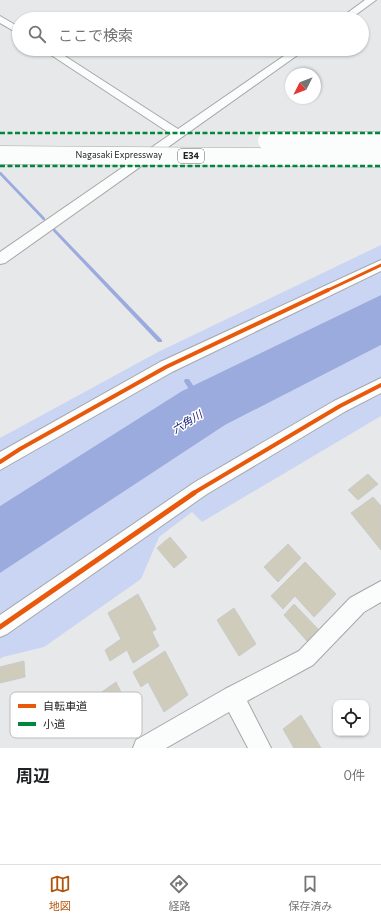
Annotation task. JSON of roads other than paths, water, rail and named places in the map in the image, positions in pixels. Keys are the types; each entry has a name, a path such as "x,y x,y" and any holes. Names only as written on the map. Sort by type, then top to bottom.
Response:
{"highway":[{"name":"Nagasaki Expressway","path":"0,141 381,142"},
{"name":"Nagasaki Expressway","path":"0,154 381,158"}],"street":[{"path":"353,12 369,0 381,5"},
{"path":"0,19 12,27"},
{"path":"58,56 178,134"},
{"path":"0,259 291,56"},
{"path":"0,462 20,449 166,367 381,265"},
{"path":"0,626 201,488 340,406 381,385"},
{"path":"144,748 233,697 306,658 357,605 381,591"},
{"path":"233,697 260,748"}],"water":[{"name":"六角川","path":"381,295 381,345 225,425 0,573 0,506 182,391"}],"waterway":[{"path":"0,173 44,219"},
{"path":"54,230 160,341"},
{"path":"187,381 194,392"}]}
